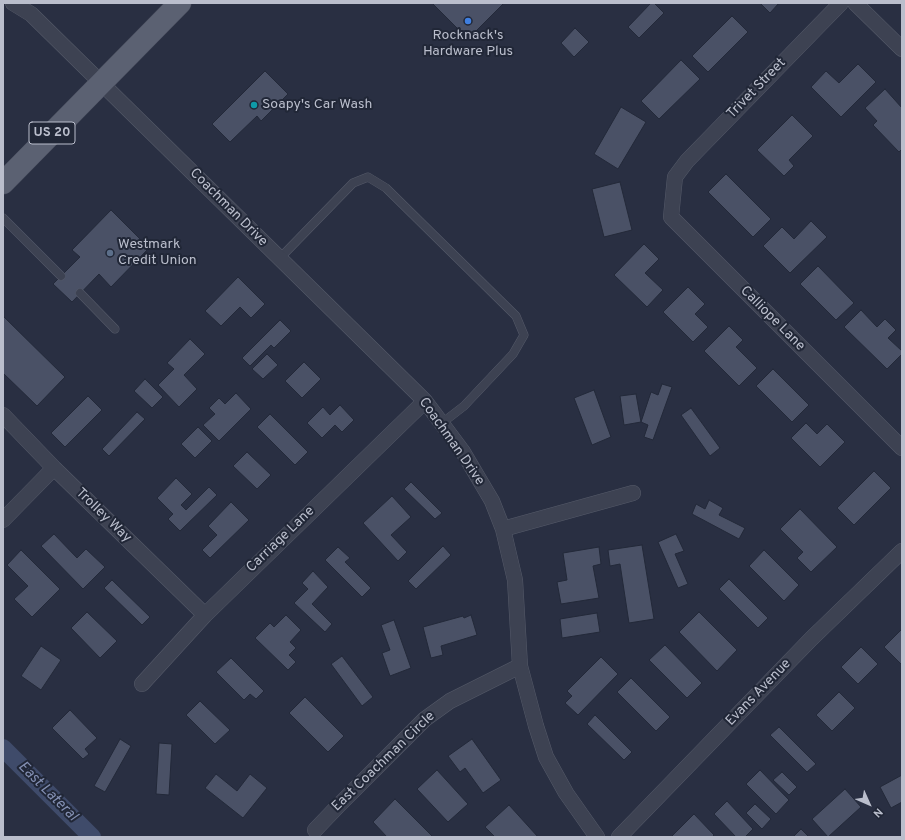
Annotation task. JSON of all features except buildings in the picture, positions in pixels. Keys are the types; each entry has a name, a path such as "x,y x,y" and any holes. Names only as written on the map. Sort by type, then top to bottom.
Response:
{"main road":[{"name":"US 20","path":"3,183 180,3"}],"street":[{"name":"Coachman Drive","path":"13,3 31,14 425,401 463,452 492,501 503,529 515,580 520,666 546,757 566,793 597,837"},
{"name":"Trivet Street","path":"675,177 687,161 841,3"},
{"path":"855,3 902,49"},
{"name":"Calliope Lane","path":"675,177 671,217 902,448"},
{"name":"Carriage Lane","path":"142,684 205,615 425,401"},
{"name":"Trolley Way","path":"3,415 54,468 205,615"},
{"path":"3,520 54,468"},
{"path":"503,529 633,493"},
{"name":"Evans Avenue","path":"618,837 811,639 902,551"},
{"name":"East Coachman Circle","path":"315,830 425,719 450,701 520,666"}],"lane":[{"path":"280,258 353,183 368,177 386,188 516,316 524,335 513,354 464,406 442,424"},
{"path":"3,218 61,276"},
{"path":"80,293 116,329"}],"waterway":[{"name":"East Lateral","path":"3,748 92,837"}],"place":[{"name":"Rocknack's Hardware Plus","path":"468,21"},
{"name":"Soapy's Car Wash","path":"254,105"},
{"name":"Westmark Credit Union","path":"110,253"}]}
